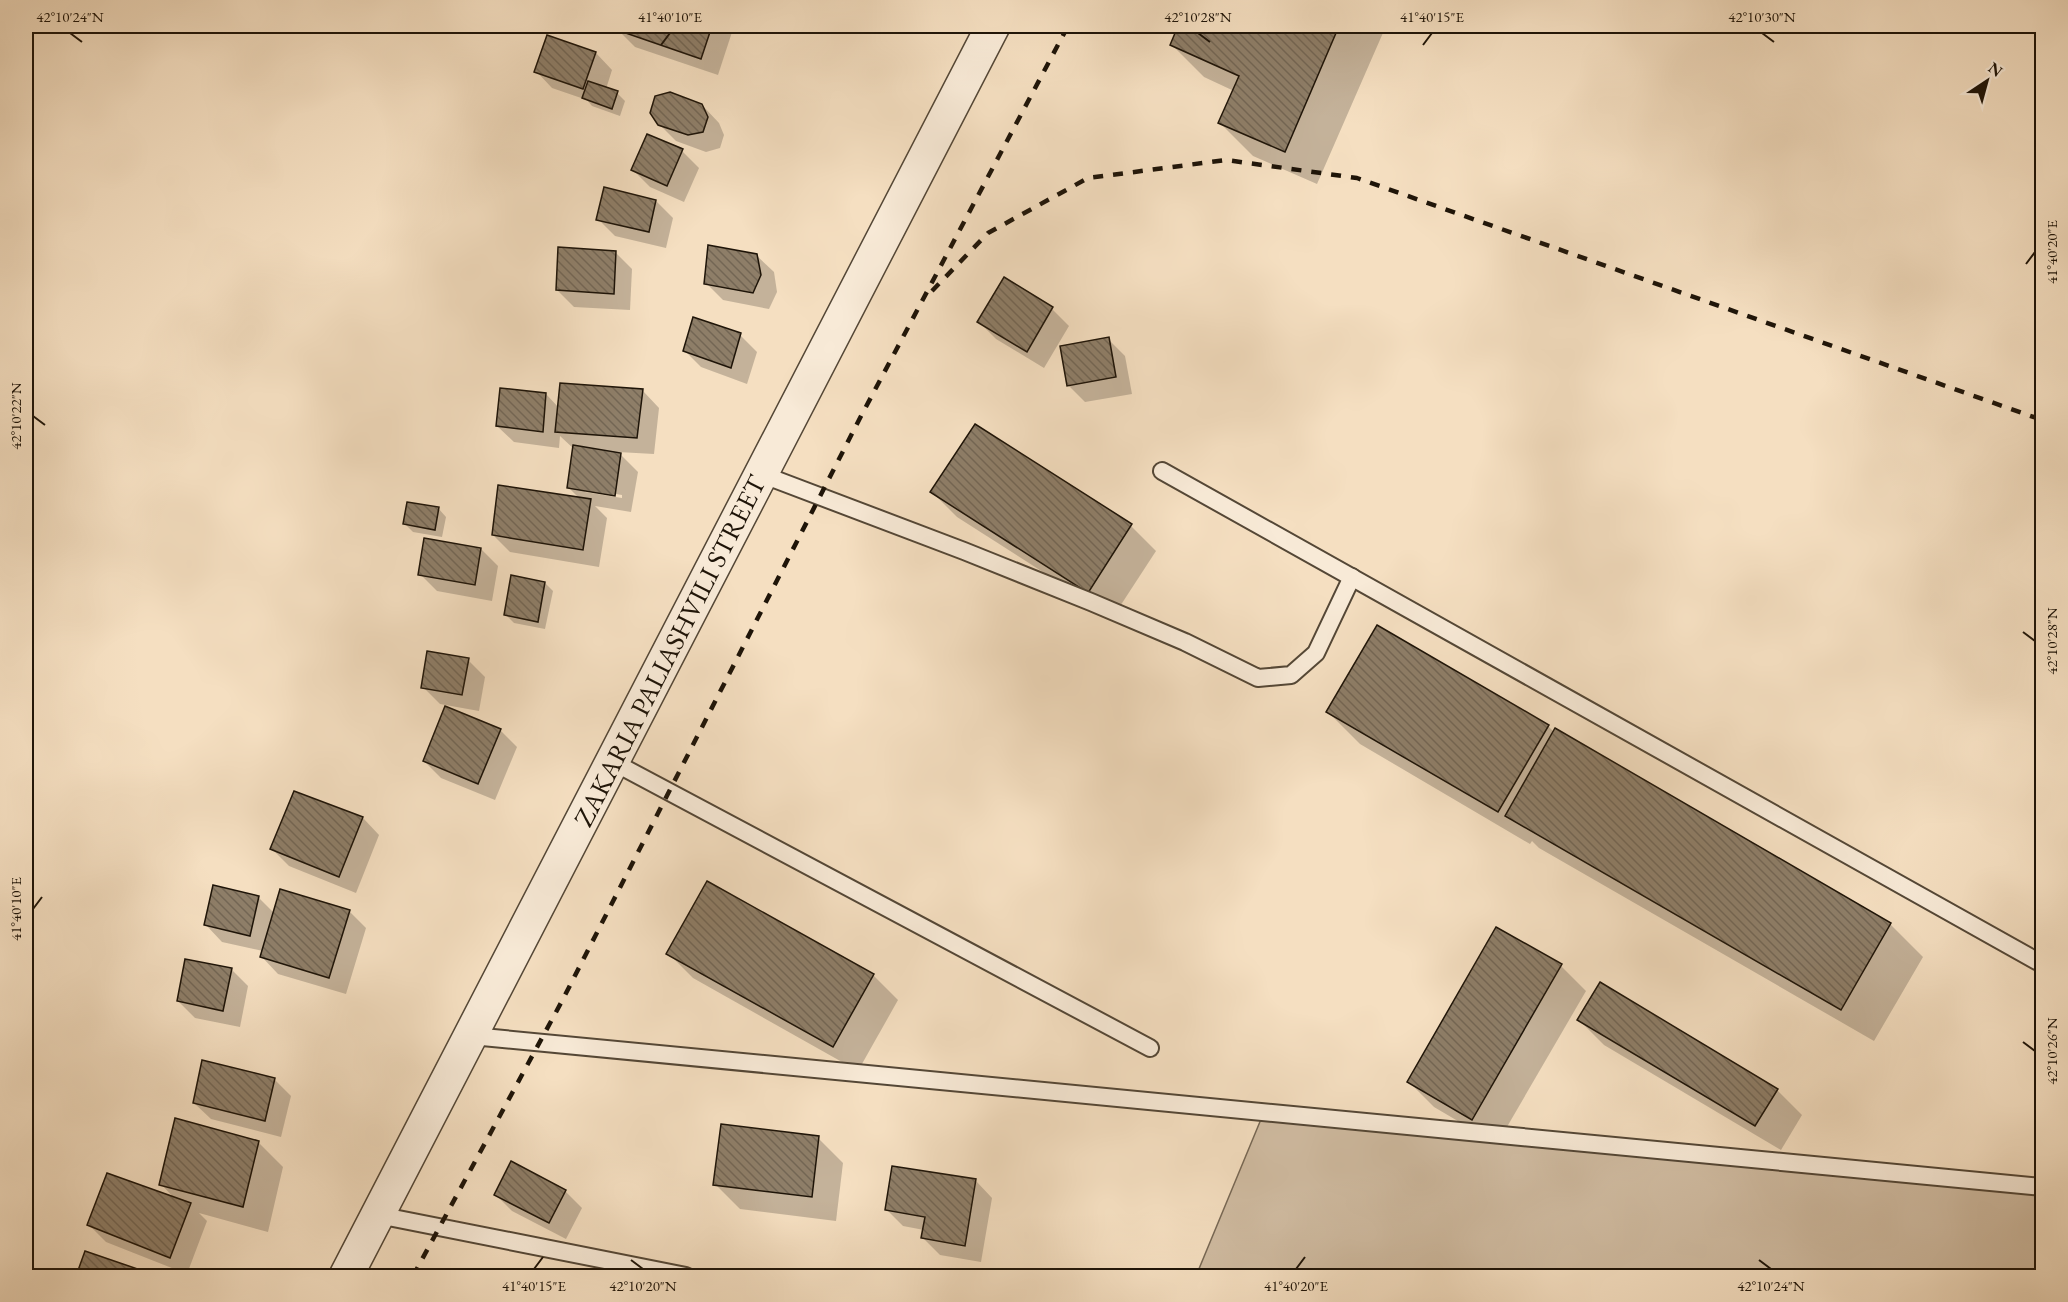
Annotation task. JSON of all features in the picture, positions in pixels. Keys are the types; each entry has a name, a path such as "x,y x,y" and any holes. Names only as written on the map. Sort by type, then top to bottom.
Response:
{"street":[{"name":"ZAKARIA PALIASHVILI STREET","path":"346,1276 993,26"}],"lane":[{"path":"1162,471 2043,964"},
{"path":"761,474 963,550 1091,602 1185,642 1258,678 1290,675 1316,653 1352,577"},
{"path":"613,762 1150,1048"},
{"path":"472,1036 2043,1186"},
{"path":"378,1215 686,1276"}],"shaded area":[{"path":"1264,1112 2042,1187 2042,1276 1196,1276"}],"building":[{"path":"618,26 712,26 701,59 617,30"},
{"path":"1178,26 1339,26 1285,152 1218,123 1239,76 1170,45"},
{"path":"547,35 596,52 583,89 534,72"},
{"path":"588,81 618,91 612,109 582,98"},
{"path":"670,92 702,104 708,117 703,132 688,135 658,125 650,113 655,96"},
{"path":"647,134 683,149 667,186 631,170"},
{"path":"604,187 656,200 649,232 596,220"},
{"path":"708,245 757,254 761,275 753,293 704,284"},
{"path":"558,247 616,251 614,294 556,290"},
{"path":"1004,277 1053,307 1027,352 977,322"},
{"path":"693,317 741,333 731,368 683,351"},
{"path":"1109,337 1116,377 1067,386 1060,346"},
{"path":"560,383 643,389 637,438 555,432"},
{"path":"500,388 546,393 543,432 496,426"},
{"path":"975,424 1132,524 1088,593 930,492"},
{"path":"573,445 621,453 615,496 567,488"},
{"path":"498,485 591,499 583,550 492,535"},
{"path":"407,502 439,507 435,530 403,524"},
{"path":"424,538 481,548 475,585 418,575"},
{"path":"511,575 545,582 538,622 504,615"},
{"path":"1377,625 1549,725 1498,812 1326,712"},
{"path":"427,651 469,658 462,695 421,688"},
{"path":"445,706 501,729 478,784 423,761"},
{"path":"1555,728 1891,923 1841,1010 1505,816"},
{"path":"294,791 363,817 339,877 270,849"},
{"path":"707,881 874,974 833,1047 666,954"},
{"path":"213,885 259,896 250,936 204,925"},
{"path":"280,889 350,910 329,978 260,957"},
{"path":"1496,927 1562,964 1472,1120 1407,1082"},
{"path":"185,959 232,968 223,1011 177,1001"},
{"path":"1600,982 1778,1089 1755,1126 1577,1020"},
{"path":"202,1060 275,1078 265,1121 193,1103"},
{"path":"175,1118 259,1141 243,1207 159,1185"},
{"path":"721,1124 819,1136 812,1197 713,1185"},
{"path":"511,1161 566,1190 549,1223 494,1195"},
{"path":"892,1166 976,1179 965,1246 921,1238 925,1217 885,1210"},
{"path":"107,1173 191,1203 170,1258 87,1225"},
{"path":"85,1251 158,1276 76,1276"}],"railway":[{"path":"413,1276 562,1001 860,418 1068,26"},
{"path":"932,291 988,233 1088,178 1226,160 1357,178 2042,420"}]}
